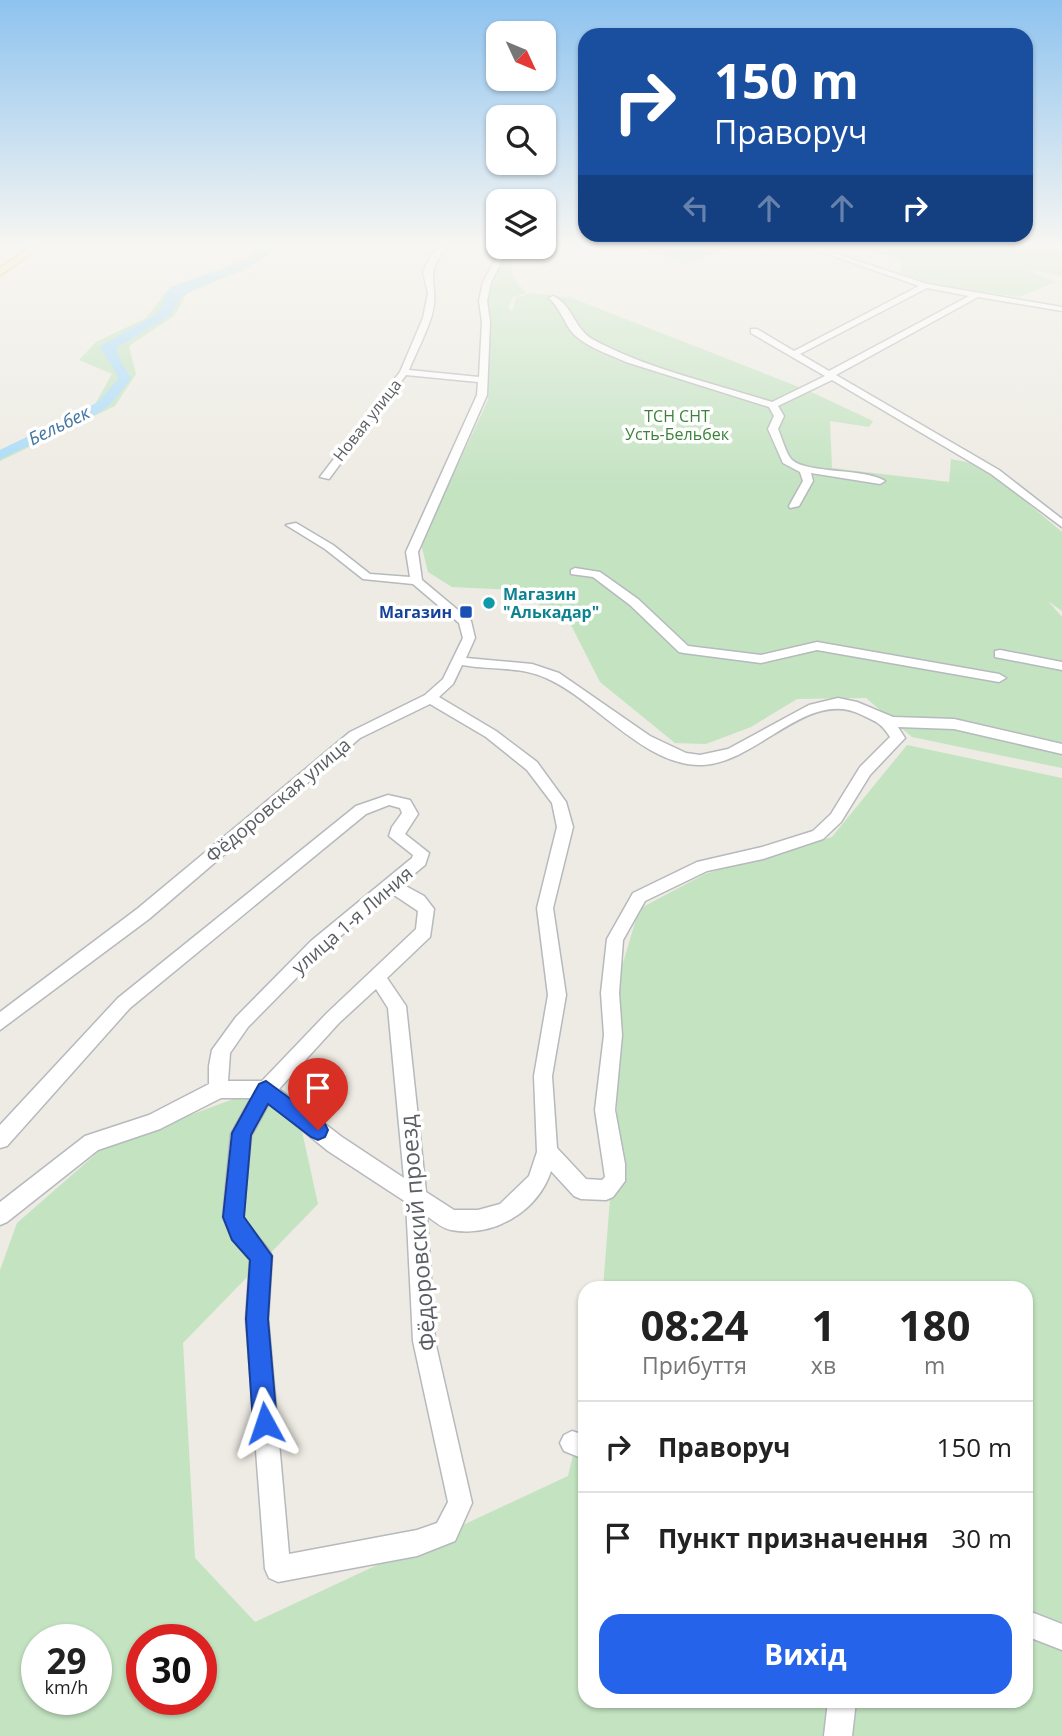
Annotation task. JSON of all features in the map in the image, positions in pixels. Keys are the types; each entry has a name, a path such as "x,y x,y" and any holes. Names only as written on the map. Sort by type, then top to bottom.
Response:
{"street":[{"name":"Новая улица","path":"325,477 404,372 423,328"},
{"path":"292,525 329,547 367,577 416,581 412,552 482,395 486,328"},
{"path":"574,328 576,332 621,356 773,405 828,379 831,374 916,328"},
{"path":"794,354 844,328"},
{"path":"754,331 995,472 1062,524"},
{"path":"404,372 483,380"},
{"path":"773,405 779,416 774,429 787,461 805,470 820,470 880,481"},
{"path":"794,506 808,481 805,470"},
{"path":"575,572 596,574 634,602 684,649 761,659 817,646 999,678"},
{"name":"Фёдоровская улица","path":"0,1022 143,914 355,735 430,698 448,681 469,638 465,621 416,581"},
{"path":"1000,654 1062,666"},
{"path":"460,661 482,666 529,668 553,676 673,754 700,760 730,752 810,707 834,702 847,703 886,720 949,723 978,728 1013,740 1062,749"},
{"path":"0,1215 92,1143 153,1124 219,1089 266,1090 335,1144 451,1220 478,1220 506,1213 537,1182 547,1152 543,1076 557,995 545,908 565,827 559,802 532,766 491,734 430,698"},
{"path":"547,1152 581,1189 606,1190 615,1181 615,1164 605,1110 613,1035 610,993 615,939 639,897 703,866 764,853 818,835 836,818 865,771 882,751 898,738 886,720"},
{"name":"улица 1-я Линия","path":"0,1139 124,1003 361,810 388,800 405,804 410,814 397,831 397,836 421,853 419,861 317,946 242,1022 221,1050 218,1066 219,1089"},
{"path":"266,1090 332,1018 378,978 424,932 426,909 418,901 390,885"},
{"name":"Фёдоровский проезд","path":"266,1090 241,1133 233,1217 239,1232 261,1256 257,1319 278,1569 417,1544 446,1532 460,1503 424,1340 416,1195 397,1006 378,978"},
{"path":"1033,1626 1062,1637"},
{"path":"838,1736 841,1708"}],"green space":[{"path":"125,328 156,328 129,346 136,374 115,406 0,461 0,450 95,404 112,374 79,360 96,342"},
{"name":"ТСН СНТ Усть-Бельбек","path":"491,328 648,328 809,391 873,421 869,427 830,421 832,468 949,482 951,459 982,465 1062,532 1062,611 1048,601 1062,617 1062,768 912,737 866,698 797,699 751,727 706,744 675,743 600,682 571,625 517,590 452,587 428,572 421,544 488,400"},
{"path":"907,745 1062,778 1062,1736 0,1736 0,1270 17,1223 104,1147 247,1094 298,1113 318,1204 183,1343 195,1558 255,1622 568,1476 578,1434 578,1708 1033,1708 1033,1281 604,1281 617,1110 620,973 639,909 705,874 832,837"}],"water":[{"path":"140,328 149,328 116,348 128,382 95,413 0,459 0,455 102,405 101,401 109,396 123,378 106,347"}],"waterway":[{"name":"Бельбек","path":"87,413 102,405 125,378 106,347 140,328"},
{"name":"Бельбек","path":"0,455 48,431"}],"place":[{"name":"Магазин \"Алькадар\"","path":"489,603"},
{"name":"Магазин","path":"466,612"}],"route":[{"path":"265,1423 257,1319 261,1256 239,1232 233,1217 241,1133 266,1090 318,1130"}]}
